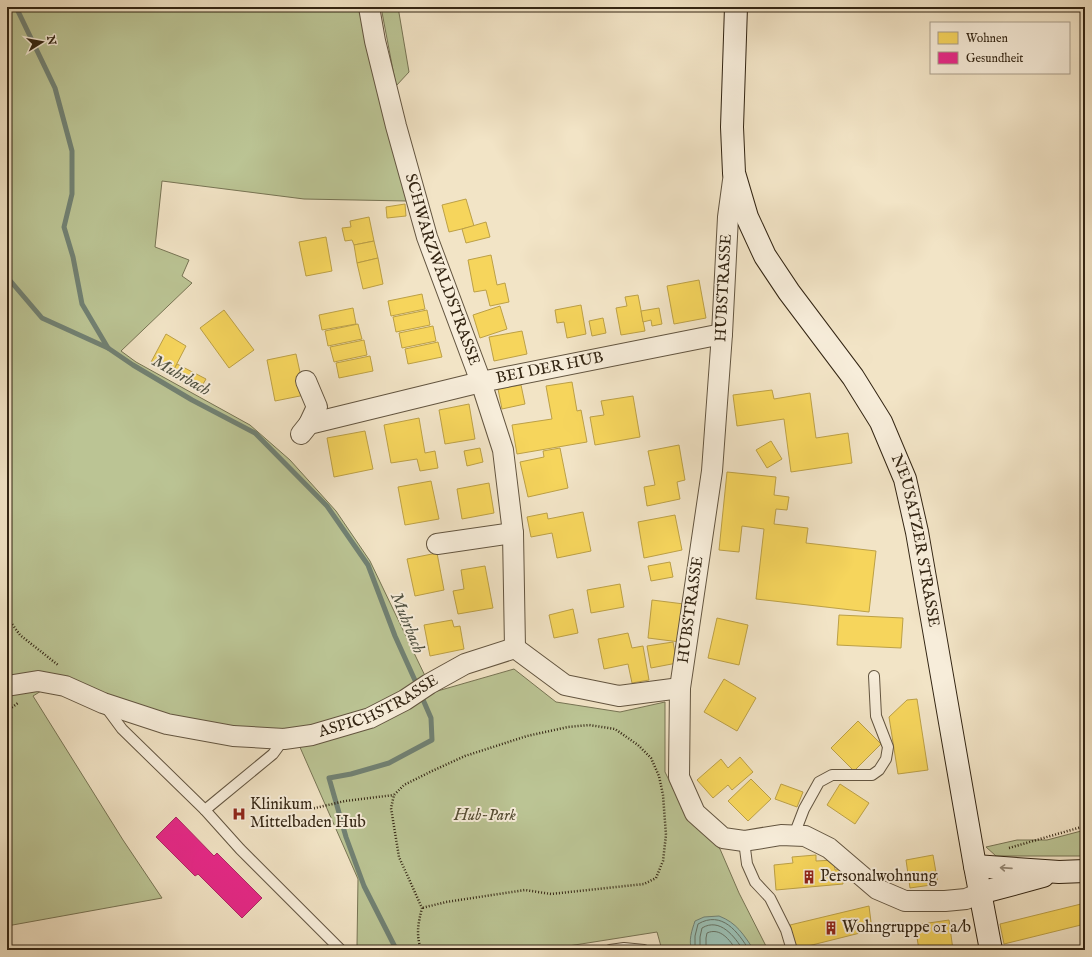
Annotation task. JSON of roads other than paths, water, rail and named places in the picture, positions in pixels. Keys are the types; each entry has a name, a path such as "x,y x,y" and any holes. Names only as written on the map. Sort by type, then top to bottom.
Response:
{"main road":[{"name":"HUBSTRASSE","path":"734,173 732,127 736,7"},
{"name":"NEUSATZER STRASSE","path":"734,173 747,217 765,256 789,292 853,377 881,422 905,479 917,532 991,950"},
{"name":"HUBSTRASSE","path":"975,866 1059,872 1085,871"},
{"name":"HUBSTRASSE","path":"980,893 1059,872"}],"street":[{"name":"SCHWARZWALDSTRASSE","path":"369,7 375,41 396,126 426,237 481,382 503,450 513,533 515,648"},
{"name":"HUBSTRASSE","path":"734,173 728,217 722,334 712,471 680,688 679,777 695,813 723,838 744,840 781,835 805,836 829,848 877,889 905,901 966,899 980,893"},
{"name":"BEI DER HUB","path":"306,382 317,407 305,429 481,382 722,334"},
{"path":"437,544 513,533"},
{"path":"515,648 565,685 619,696 680,688"},
{"name":"ASPICHSTRASSE","path":"7,686 38,681 65,686 104,703 167,724 233,736 284,739 312,735 370,718 405,700 429,684 465,664 515,648"}],"lane":[{"path":"794,835 804,809 819,782 832,775 872,775 879,770 886,759 888,747 876,716 874,676"},
{"path":"104,703 122,729 205,810 240,849 341,950"},
{"path":"205,810 273,754 284,739"},
{"path":"744,840 746,864 755,882 770,898 786,930 792,950"},
{"path":"610,950 624,948 644,950"}],"water":[{"path":"719,916 731,922 743,934 754,950 692,950 690,939 695,921 704,917"}],"waterway":[{"name":"Muhrbach","path":"16,7 55,88 72,151 72,194 64,227 73,257 82,304 108,348 133,365 192,400 255,433 327,506 368,565 395,636 418,687"},
{"name":"Muhrbach","path":"7,277 42,318 108,348"},
{"name":"Muhrbach","path":"395,947 364,886 346,837 329,778 351,774 389,763 432,740 431,718 421,695"}],"place":[{"name":"Klinikum Mittelbaden Hub","path":"239,814"},
{"name":"Personalwohnung","path":"809,877"},
{"name":"Wohngruppe 01 a/b","path":"831,928"}],"park label":[{"name":"Hub-Park","path":"485,816"}]}
